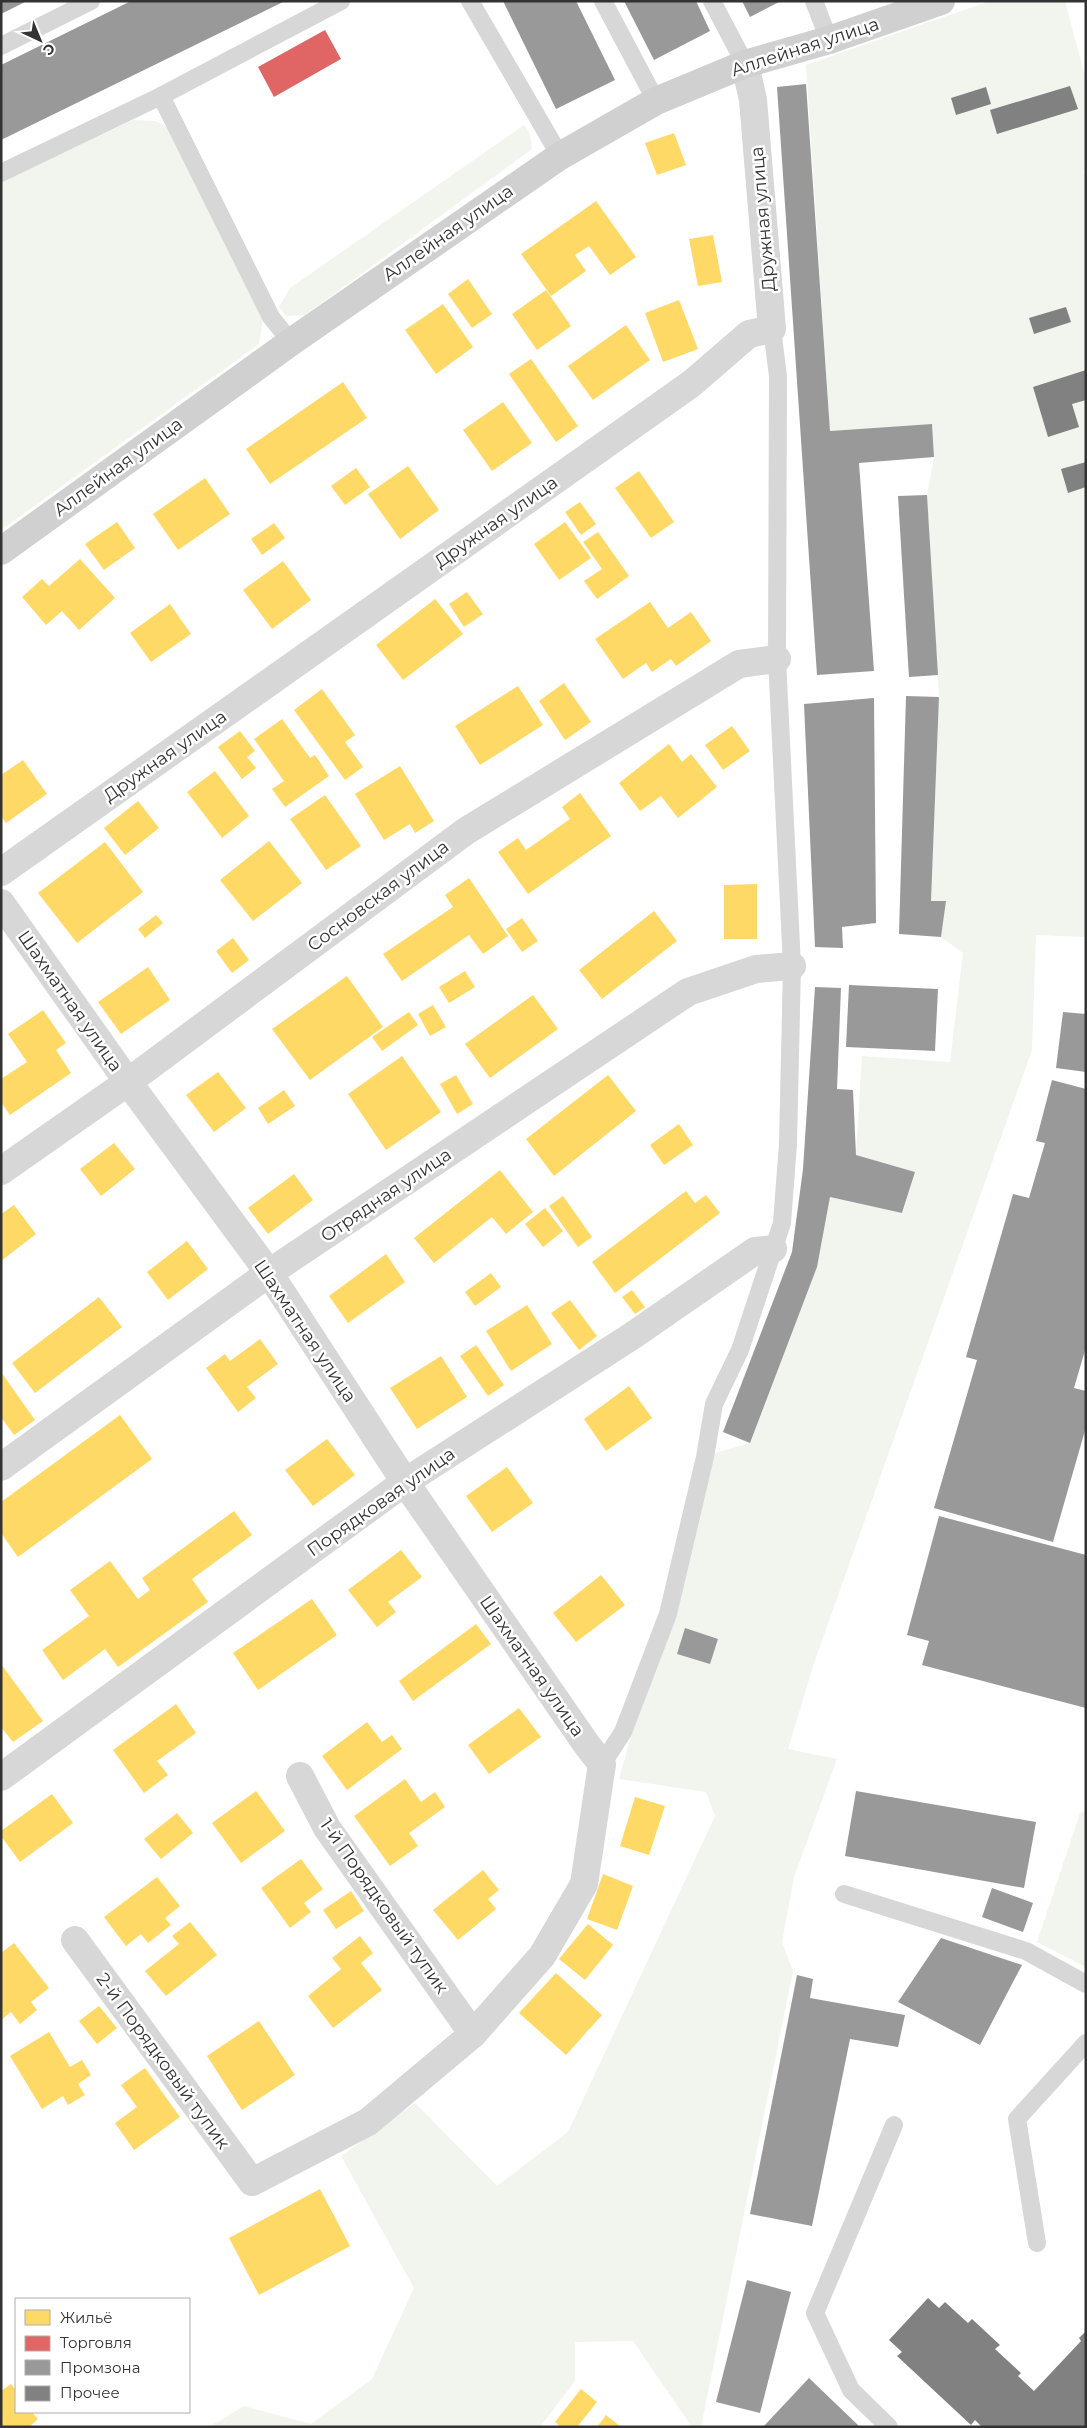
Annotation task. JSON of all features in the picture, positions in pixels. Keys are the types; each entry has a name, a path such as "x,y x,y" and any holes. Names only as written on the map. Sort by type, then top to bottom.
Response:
{"street":[{"name":"Аллейная улица","path":"1,551 290,342 560,156 656,101 745,64 830,40 941,1"},
{"name":"Дружная улица","path":"1,872 691,384 749,334 772,330 752,100 745,64"},
{"name":"Сосновская улица","path":"1,1172 128,1082 466,831 739,664 777,659"},
{"name":"Шахматная улица","path":"1,903 128,1082 269,1273 405,1482 602,1764"},
{"name":"Отрядная улица","path":"1,1467 269,1273 688,992 756,969 792,966"},
{"name":"Порядковая улица","path":"1,1777 405,1482 632,1336 755,1251 773,1249"},
{"path":"473,2034 542,1956 584,1884 602,1764"},
{"name":"1-й Порядковый тупик","path":"300,1776 327,1828 473,2034"},
{"name":"2-й Порядковый тупик","path":"75,1940 252,2182 368,2122 473,2034"}],"lane":[{"path":"1,46 91,1"},
{"path":"1,173 161,96 341,1"},
{"path":"470,1 560,156"},
{"path":"603,1 656,101"},
{"path":"712,1 745,64"},
{"path":"814,1 830,40"},
{"path":"161,96 271,317 290,342"},
{"path":"602,1764 623,1732 668,1614 705,1457 714,1404 740,1350 782,1223 788,1144 792,966 777,659 778,376 772,330"},
{"path":"844,1894 1026,1952 1086,1984"},
{"path":"1037,2243 1017,2118 1086,2043"},
{"path":"889,2427 851,2390 815,2313 894,2125"}],"shaded area":[{"path":"990,1 1065,1 1086,80 1086,170 1083,172 1086,177 1086,937 1036,935 1032,1050 814,1663 788,1749 837,1759 794,1877 782,1942 793,1971 701,2427 692,2427 633,2341 575,2342 575,2381 540,2427 209,2427 244,2406 311,2424 372,2379 414,2288 341,2156 415,2103 497,2186 568,2132 715,1816 706,1792 619,1779 711,1454 750,1443 817,1267 830,1197 903,1213 915,1172 856,1155 862,1056 950,1062 963,953 941,937 946,901 931,901 939,697 927,495 934,457 932,424 830,431 806,65"},
{"path":"133,120 156,121 172,130 263,319 259,344 1,530 1,182"},
{"path":"524,125 530,134 532,149 305,315 286,316 279,307 290,288"},
{"path":"1086,1811 1086,1967 1037,1942 1080,1813"}],"building: Жильё":[{"path":"674,133 686,165 657,175 645,143"},
{"path":"596,201 636,257 610,275 589,246 575,255 586,271 551,296 521,254"},
{"path":"713,235 722,282 698,286 689,239"},
{"path":"468,279 492,314 472,328 448,294"},
{"path":"546,290 571,326 537,350 512,314"},
{"path":"679,300 698,349 663,362 645,313"},
{"path":"443,304 473,347 436,374 405,330"},
{"path":"626,325 650,360 593,400 568,366"},
{"path":"531,359 578,426 556,442 509,374"},
{"path":"343,382 367,418 270,484 246,449"},
{"path":"503,402 532,443 492,471 463,430"},
{"path":"408,466 439,510 400,539 368,494"},
{"path":"356,468 370,487 345,505 331,486"},
{"path":"639,471 674,522 651,538 615,488"},
{"path":"205,478 230,514 178,550 153,514"},
{"path":"580,502 596,524 581,535 565,512"},
{"path":"117,522 135,548 104,570 85,544"},
{"path":"565,522 591,558 559,580 534,544"},
{"path":"274,523 285,538 262,555 251,539"},
{"path":"598,532 629,576 597,599 584,581 602,569 583,542"},
{"path":"80,559 115,598 79,630 62,611 46,625 22,597 42,579 49,586"},
{"path":"283,561 311,600 272,629 243,590"},
{"path":"467,592 483,614 464,627 449,604"},
{"path":"435,599 463,634 403,680 376,645"},
{"path":"650,602 668,628 691,612 711,641 676,666 671,659 652,672 646,663 623,679 595,639"},
{"path":"170,604 191,634 151,662 130,633"},
{"path":"564,683 591,722 565,740 539,701"},
{"path":"518,686 543,725 480,765 455,726"},
{"path":"322,689 355,735 345,742 363,767 345,780 294,710"},
{"path":"282,719 310,758 315,755 329,776 285,807 272,789 284,781 254,739"},
{"path":"732,726 750,751 723,770 705,745"},
{"path":"240,731 255,751 247,757 256,768 242,779 218,747"},
{"path":"669,744 682,762 691,754 717,787 678,818 661,796 640,811 619,783"},
{"path":"23,760 47,794 6,823 1,816 1,775"},
{"path":"400,766 434,821 415,833 410,824 384,840 355,794"},
{"path":"215,771 249,816 222,838 187,792"},
{"path":"580,793 611,836 528,894 498,852 518,838 526,850 570,819 562,807"},
{"path":"325,795 361,846 326,870 290,819"},
{"path":"138,801 159,828 125,855 104,828"},
{"path":"269,841 302,883 253,921 220,880"},
{"path":"105,842 143,892 77,943 38,893"},
{"path":"469,878 508,936 483,954 469,935 402,981 383,954 453,907 445,895"},
{"path":"757,884 757,939 724,939 724,885"},
{"path":"654,911 677,941 602,999 579,970"},
{"path":"156,915 163,923 145,938 138,929"},
{"path":"522,918 538,941 522,952 506,929"},
{"path":"233,938 249,960 232,973 216,951"},
{"path":"148,967 170,1000 121,1034 98,1002"},
{"path":"465,971 475,987 449,1003 439,987"},
{"path":"347,976 383,1027 310,1080 272,1029"},
{"path":"533,995 558,1029 490,1078 465,1044"},
{"path":"433,1005 446,1027 430,1036 418,1014"},
{"path":"43,1010 66,1043 56,1050 71,1073 10,1115 1,1102 1,1079 27,1062 8,1034"},
{"path":"409,1012 418,1025 382,1051 372,1037"},
{"path":"402,1056 441,1112 386,1150 348,1094"},
{"path":"218,1072 246,1108 214,1132 186,1095"},
{"path":"456,1075 473,1104 457,1114 440,1084"},
{"path":"608,1075 636,1111 554,1176 526,1139"},
{"path":"284,1090 295,1106 268,1124 258,1108"},
{"path":"679,1124 693,1145 664,1165 650,1145"},
{"path":"114,1143 135,1169 101,1196 80,1169"},
{"path":"500,1170 533,1212 506,1234 492,1217 434,1263 414,1238"},
{"path":"294,1174 313,1200 268,1234 248,1208"},
{"path":"686,1191 695,1203 706,1195 720,1213 615,1293 592,1262"},
{"path":"563,1196 592,1237 578,1247 549,1206"},
{"path":"14,1205 36,1234 1,1261 1,1214"},
{"path":"545,1208 563,1231 543,1247 525,1224"},
{"path":"187,1241 208,1269 168,1300 147,1272"},
{"path":"386,1254 405,1282 348,1323 329,1296"},
{"path":"491,1273 501,1287 475,1306 465,1292"},
{"path":"632,1290 645,1307 635,1314 622,1297"},
{"path":"99,1297 122,1327 35,1393 12,1363"},
{"path":"570,1300 597,1336 579,1350 551,1313"},
{"path":"527,1305 552,1344 511,1371 486,1331"},
{"path":"260,1339 278,1364 247,1387 256,1398 238,1412 206,1368 225,1354 230,1361"},
{"path":"476,1345 504,1385 488,1396 460,1356"},
{"path":"441,1356 467,1397 417,1429 390,1388"},
{"path":"1,1372 35,1420 14,1435 1,1417"},
{"path":"629,1386 652,1418 606,1451 584,1419"},
{"path":"120,1415 152,1459 18,1557 1,1533 1,1502"},
{"path":"327,1439 355,1475 313,1506 285,1470"},
{"path":"507,1467 533,1503 492,1532 466,1496"},
{"path":"234,1511 252,1535 192,1579 208,1602 118,1667 105,1649 63,1680 42,1650 89,1616 70,1590 110,1561 138,1599 150,1590 142,1578"},
{"path":"401,1550 422,1577 388,1602 396,1612 377,1627 348,1590"},
{"path":"601,1575 625,1605 576,1642 553,1613"},
{"path":"312,1599 337,1635 258,1690 233,1653"},
{"path":"476,1624 491,1644 413,1701 399,1681"},
{"path":"1,1664 43,1721 13,1742 1,1727"},
{"path":"176,1704 196,1733 157,1761 168,1775 144,1793 113,1750"},
{"path":"519,1708 541,1737 489,1774 468,1745"},
{"path":"367,1722 382,1742 392,1735 402,1749 347,1790 322,1756"},
{"path":"405,1779 421,1802 435,1792 445,1807 409,1833 418,1846 390,1866 354,1816"},
{"path":"256,1791 285,1831 241,1863 212,1823"},
{"path":"52,1794 73,1823 20,1862 1,1836 1,1831"},
{"path":"635,1797 665,1806 649,1855 620,1846"},
{"path":"177,1813 193,1833 161,1859 144,1839"},
{"path":"301,1859 323,1889 304,1903 311,1912 290,1928 261,1888"},
{"path":"483,1870 499,1890 488,1899 496,1909 458,1940 433,1910"},
{"path":"603,1874 633,1886 617,1930 587,1919"},
{"path":"157,1877 180,1906 165,1918 171,1925 148,1943 141,1934 126,1946 104,1917"},
{"path":"351,1891 364,1911 336,1929 323,1910"},
{"path":"190,1922 217,1955 166,1996 145,1971 179,1944 172,1936"},
{"path":"588,1924 613,1945 585,1980 559,1959"},
{"path":"360,1936 373,1953 361,1963 382,1990 333,2028 308,1996 341,1969 332,1958"},
{"path":"14,1943 49,1988 31,2002 37,2010 20,2024 11,2012 1,2020 1,1953"},
{"path":"556,1973 602,2015 566,2055 519,2013"},
{"path":"99,2006 117,2028 97,2044 79,2021"},
{"path":"259,2021 295,2075 242,2110 207,2056"},
{"path":"49,2032 70,2067 82,2060 91,2075 78,2084 85,2095 68,2105 63,2096 42,2109 10,2056"},
{"path":"145,2068 180,2117 134,2150 115,2123 137,2107 121,2085"},
{"path":"320,2189 350,2246 259,2295 229,2238"},
{"path":"11,2384 15,2389 15,2413 33,2413 38,2419 29,2427 1,2427 1,2391"},
{"path":"581,2389 597,2402 577,2427 561,2427 555,2422"},
{"path":"606,2415 621,2427 597,2427"}],"building: Торговля":[{"path":"325,30 341,59 274,97 258,67"}],"building: Промзона":[{"path":"1,1 27,1 1,14"},
{"path":"131,1 285,1 1,140 1,65"},
{"path":"503,1 576,1 615,80 556,109"},
{"path":"624,1 696,1 710,31 654,60"},
{"path":"742,1 781,1 750,17"},
{"path":"806,84 830,431 932,424 934,457 859,463 874,671 817,675 777,87"},
{"path":"927,495 938,675 909,677 898,496"},
{"path":"906,696 939,697 931,901 946,901 941,937 899,934"},
{"path":"874,698 876,923 842,927 843,948 815,947 804,704"},
{"path":"849,985 938,989 935,1051 846,1047"},
{"path":"815,987 841,988 837,1089 853,1090 856,1155 915,1172 902,1213 830,1197 817,1267 750,1443 723,1432 792,1252 803,1169"},
{"path":"1063,1012 1086,1014 1086,1072 1056,1068"},
{"path":"1052,1080 1086,1089 1086,1347 1074,1388 1086,1391 1086,1427 1053,1542 934,1508 977,1360 966,1357 1013,1194 1029,1198 1045,1143 1036,1141"},
{"path":"939,1516 1086,1555 1086,1708 922,1665 929,1641 907,1635"},
{"path":"685,1628 718,1639 710,1664 677,1654"},
{"path":"856,1791 1036,1822 1024,1888 845,1856"},
{"path":"992,1888 1033,1903 1023,1932 982,1917"},
{"path":"941,1938 1022,1965 980,2045 898,2002"},
{"path":"797,1975 813,1979 810,1998 905,2015 898,2047 850,2039 812,2226 750,2214"},
{"path":"747,2280 791,2292 760,2413 716,2402"},
{"path":"809,2378 860,2427 763,2427"}],"building: Прочее":[{"path":"1070,86 1078,109 997,134 990,110"},
{"path":"986,87 991,104 956,115 951,98"},
{"path":"1066,307 1071,322 1034,334 1029,318"},
{"path":"1086,370 1086,400 1072,404 1079,427 1048,437 1033,387"},
{"path":"1086,462 1086,487 1068,493 1061,469"},
{"path":"928,2298 939,2308 945,2302 968,2323 972,2319 1000,2345 995,2349 1021,2373 1018,2376 1034,2391 1081,2341 1079,2338 1086,2331 1086,2427 982,2427 975,2420 971,2425 897,2356 902,2352 889,2340"}]}
